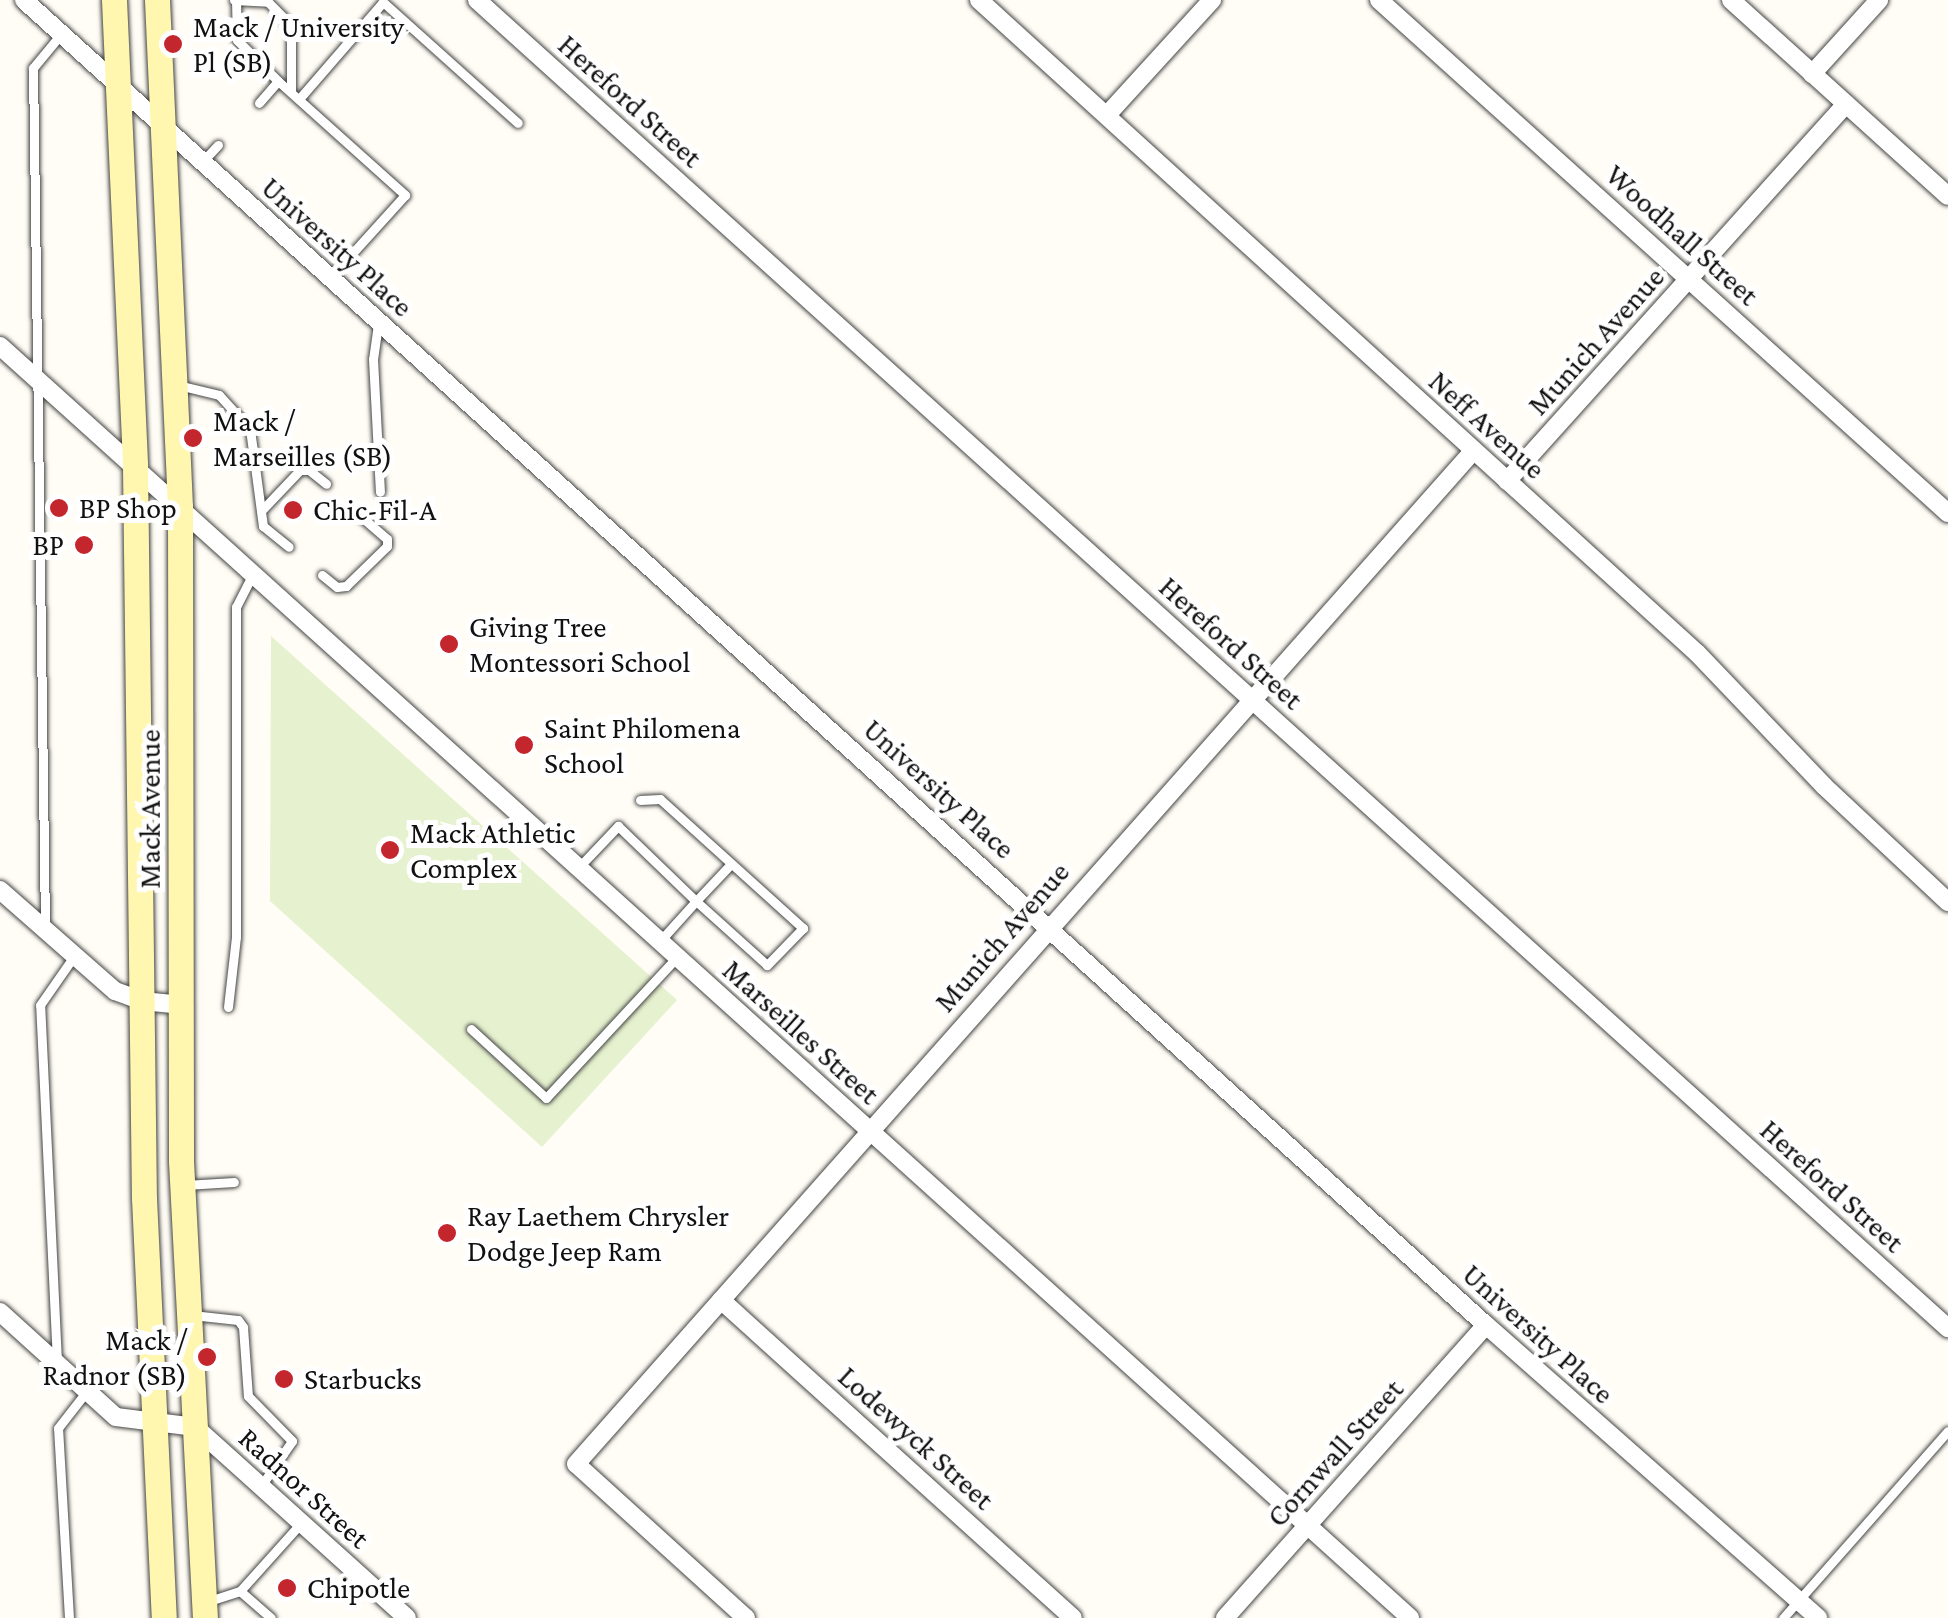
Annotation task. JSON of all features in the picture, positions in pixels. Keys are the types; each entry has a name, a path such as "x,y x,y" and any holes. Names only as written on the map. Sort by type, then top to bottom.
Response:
{"main road":[{"name":"Mack Avenue","path":"114,0 135,466 142,1001 154,1424 164,1618"},
{"name":"Mack Avenue","path":"157,0 180,508 182,1185 204,1610"}],"street":[{"name":"University Place","path":"24,0 1486,1325 1818,1618"},
{"name":"Hereford Street","path":"477,0 1948,1328"},
{"name":"Neff Avenue","path":"979,0 1708,664 1824,786 1948,902"},
{"path":"1106,115 1212,0"},
{"name":"Woodhall Street","path":"1379,0 1948,512"},
{"path":"1731,0 1948,196"},
{"path":"1812,74 1878,0"},
{"name":"Munich Avenue","path":"1508,480 1846,104"},
{"name":"Marseilles Street","path":"0,346 1410,1618"},
{"name":"Munich Avenue","path":"746,1618 576,1464 1049,925 1474,450"},
{"path":"0,890 114,992 142,1001 183,1005"},
{"name":"Lodewyck Street","path":"721,1300 1074,1618"},
{"name":"Radnor Street","path":"0,1312 122,1420 195,1427 407,1618"},
{"name":"Cornwall Street","path":"1224,1618 1486,1325"}],"lane":[{"path":"291,91 291,34 284,16 268,2 235,0 237,40 278,81 405,195 330,278"},
{"path":"300,99 383,2 518,123"},
{"path":"45,931 34,378 33,68 60,34"},
{"path":"259,103 278,81"},
{"path":"202,162 218,145"},
{"path":"378,321 374,358 380,492"},
{"path":"176,384 219,395 250,429 263,526 290,547"},
{"path":"260,511 300,470 309,470 326,484"},
{"path":"322,575 337,587 346,586 387,546 386,538 361,516"},
{"path":"228,1006 236,938 236,607 254,572"},
{"path":"618,826 767,965 803,928 660,799 640,800"},
{"path":"578,868 627,814"},
{"path":"660,942 731,864"},
{"path":"57,1364 40,1005 74,956"},
{"path":"470,1029 546,1098 677,957"},
{"path":"182,1185 234,1182"},
{"path":"189,1315 238,1320 243,1328 248,1396 292,1441 260,1486"},
{"path":"69,1618 58,1428 86,1392"},
{"path":"1782,1618 1948,1430"},
{"path":"204,1610 240,1591 301,1523"},
{"path":"240,1591 271,1618"}],"green space":[{"name":"Mack Athletic Complex","path":"271,636 677,1000 542,1147 270,901"}],"place":[{"name":"Mack / University Pl (SB)","path":"173,44"},
{"name":"Mack / Marseilles (SB)","path":"193,438"},
{"name":"BP Shop","path":"59,508"},
{"name":"Chic-Fil-A","path":"293,510"},
{"name":"BP","path":"84,545"},
{"name":"Giving Tree Montessori School","path":"449,644"},
{"name":"Saint Philomena School","path":"524,745"},
{"name":"Mack Athletic Complex","path":"390,850"},
{"name":"Ray Laethem Chrysler Dodge Jeep Ram","path":"447,1233"},
{"name":"Mack / Radnor (SB)","path":"207,1357"},
{"name":"Starbucks","path":"284,1379"},
{"name":"Chipotle","path":"287,1588"}]}
